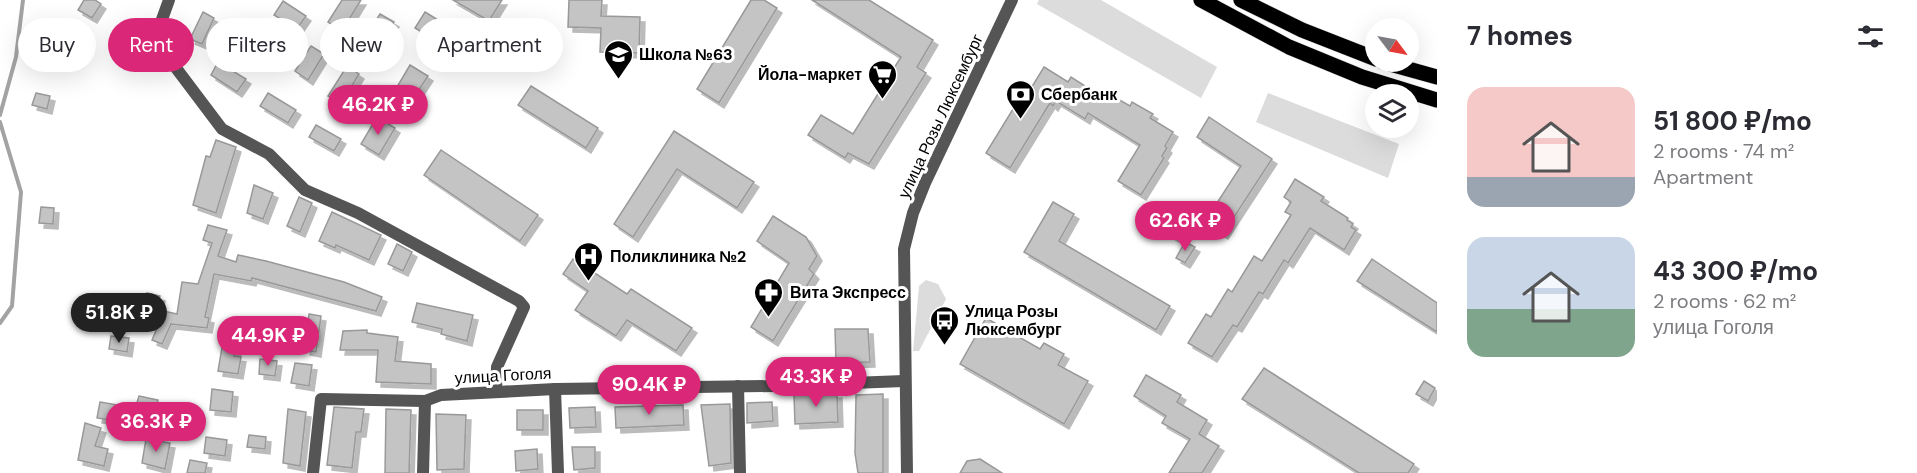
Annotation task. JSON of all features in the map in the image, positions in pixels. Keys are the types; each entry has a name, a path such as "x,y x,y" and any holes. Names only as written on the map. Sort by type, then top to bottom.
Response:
{"main road":[{"path":"1202,0 1289,47 1362,76 1437,100"},
{"path":"1241,0 1302,30 1365,55"},
{"path":"1419,72 1437,77"}],"street":[{"path":"169,0 159,25 161,36 173,64 222,129 269,154 305,190 358,213 519,301 524,307 497,367 496,392"},
{"name":"улица Розы Люксембург","path":"907,473 904,249 913,213 925,183 1012,0"},
{"name":"улица Гоголя","path":"313,473 321,399 425,401 441,395 555,389 738,387 904,381"},
{"path":"738,387 740,473"},
{"path":"555,389 558,473"},
{"path":"423,473 425,401"}],"shaded area":[{"path":"1039,0 1101,0 1217,67 1201,98 1037,4"},
{"path":"1268,93 1365,131 1365,138 1384,138 1399,144 1388,178 1256,122"},
{"path":"926,280 938,284 946,299 919,351 913,351 919,286"}],"building":[{"path":"84,0 95,0 101,4 92,18 78,10"},
{"path":"342,0 361,0 350,18 331,18"},
{"path":"453,0 502,0 491,18 484,18"},
{"path":"569,0 602,0 601,16 640,17 639,53 600,52 601,28 568,27"},
{"path":"751,0 764,0 777,8 719,103 697,89"},
{"path":"812,0 869,0 933,40 917,67 926,73 869,164 848,153 845,158 808,135 821,115 853,134 901,57"},
{"path":"283,1 306,16 305,18 279,18 274,15"},
{"path":"203,12 214,18 206,18 206,35 202,44 194,41 194,31"},
{"path":"425,12 435,18 421,18"},
{"path":"311,46 320,52 320,60 308,80 296,72 308,72 308,51"},
{"path":"410,65 416,69 416,72 428,76 411,102 394,92"},
{"path":"1044,67 1068,82 1071,77 1099,95 1102,90 1130,106 1132,102 1153,114 1150,118 1173,132 1165,146 1167,148 1162,156 1164,158 1141,195 1118,181 1140,145 1088,113 1085,119 1056,101 1053,106 1050,103 1010,168 986,153 1026,88 1030,90"},
{"path":"213,72 234,72 246,79 237,92 211,75"},
{"path":"343,72 359,74 341,104 328,96"},
{"path":"531,86 598,128 586,148 518,105"},
{"path":"36,93 50,96 47,109 32,105"},
{"path":"268,93 296,110 288,123 260,106"},
{"path":"377,117 395,128 379,155 361,144"},
{"path":"1209,117 1272,159 1223,234 1204,223 1241,166 1197,137"},
{"path":"316,125 341,139 334,151 309,137"},
{"path":"674,131 754,182 737,208 677,169 633,237 614,224"},
{"path":"216,140 236,147 216,213 193,205 206,156 210,157"},
{"path":"441,150 538,215 520,241 424,175"},
{"path":"1295,179 1324,197 1321,201 1348,218 1347,220 1353,224 1351,227 1356,230 1344,250 1310,228 1288,263 1284,260 1263,294 1259,292 1237,327 1233,325 1212,357 1188,343 1206,314 1211,317 1228,289 1232,292 1254,256 1262,261 1291,215 1285,212 1291,202 1284,197"},
{"path":"254,185 273,193 263,219 247,213"},
{"path":"299,197 312,203 300,232 287,226"},
{"path":"1053,202 1074,214 1059,241 1170,306 1156,330 1024,252"},
{"path":"41,207 54,208 53,224 39,223"},
{"path":"332,212 381,235 369,260 336,245 335,248 319,241"},
{"path":"1169,215 1182,223 1174,237 1161,229"},
{"path":"773,216 806,237 817,256 809,269 814,274 773,341 751,327 789,263 757,241"},
{"path":"208,225 227,230 218,256 236,262 238,255 344,282 382,297 376,311 252,278 251,281 214,274 205,317 209,318 207,328 171,324 162,344 152,340 164,311 177,314 182,282 198,284 212,243 203,240"},
{"path":"1185,242 1195,247 1185,263 1176,258"},
{"path":"397,244 412,252 403,271 388,264"},
{"path":"573,259 627,294 631,289 692,328 676,351 627,320 616,336 575,310 588,291 563,274"},
{"path":"1372,259 1437,303 1437,332 1357,281"},
{"path":"147,293 160,296 156,312 143,308"},
{"path":"417,303 473,315 467,341 441,334 442,329 412,322"},
{"path":"309,314 321,316 316,352 305,350"},
{"path":"986,318 1040,349 1044,343 1064,354 1058,365 1088,381 1064,424 960,364"},
{"path":"249,321 261,323 258,341 238,338 234,356 241,357 238,374 218,371 224,336 220,335 223,324 248,329"},
{"path":"835,329 868,329 870,362 836,363"},
{"path":"367,330 367,333 398,337 395,361 431,364 431,384 376,382 378,350 340,350 343,331"},
{"path":"111,336 129,338 127,352 109,349"},
{"path":"260,359 277,361 275,376 259,374"},
{"path":"295,363 312,365 309,386 291,383"},
{"path":"1264,368 1414,464 1408,473 1359,473 1242,399"},
{"path":"1146,375 1181,395 1177,402 1207,420 1199,434 1219,446 1202,473 1169,473 1190,439 1162,423 1166,416 1134,396"},
{"path":"1424,381 1435,388 1428,401 1416,394"},
{"path":"212,389 233,392 231,412 210,410"},
{"path":"837,393 838,422 795,424 794,395"},
{"path":"883,394 883,473 858,473 855,453 856,395"},
{"path":"139,396 158,400 155,414 135,409"},
{"path":"100,402 118,405 115,421 97,418"},
{"path":"772,402 773,421 747,423 747,403"},
{"path":"730,404 731,463 709,466 701,405"},
{"path":"683,405 684,425 616,428 615,407"},
{"path":"334,407 364,409 361,432 356,432 352,468 327,465"},
{"path":"595,407 596,427 570,428 569,408"},
{"path":"288,409 306,412 300,466 283,463"},
{"path":"386,409 411,410 409,473 385,473"},
{"path":"517,410 543,410 543,430 517,430"},
{"path":"436,414 466,415 464,469 437,470"},
{"path":"85,423 101,428 95,446 108,449 104,466 78,460"},
{"path":"249,435 266,437 265,449 247,447"},
{"path":"206,437 227,440 225,456 204,453"},
{"path":"146,439 170,443 165,469 142,463"},
{"path":"572,447 595,447 595,468 574,470"},
{"path":"537,449 538,469 516,471 515,451"},
{"path":"980,459 1002,473 960,473 967,461"},
{"path":"190,460 207,463 205,473 187,473"}],"waterway":[{"path":"0,115 16,57 23,0"},
{"path":"0,122 21,192 12,306 0,323"}],"place":[{"name":"Школа №63","path":"618,80"},
{"name":"Йола-маркет","path":"883,100"},
{"name":"Сбербанк","path":"1020,120"},
{"name":"Поликлиника №2","path":"589,282"},
{"name":"Вита Экспресс","path":"769,318"},
{"name":"Улица Розы Люксембург","path":"944,346"}]}
